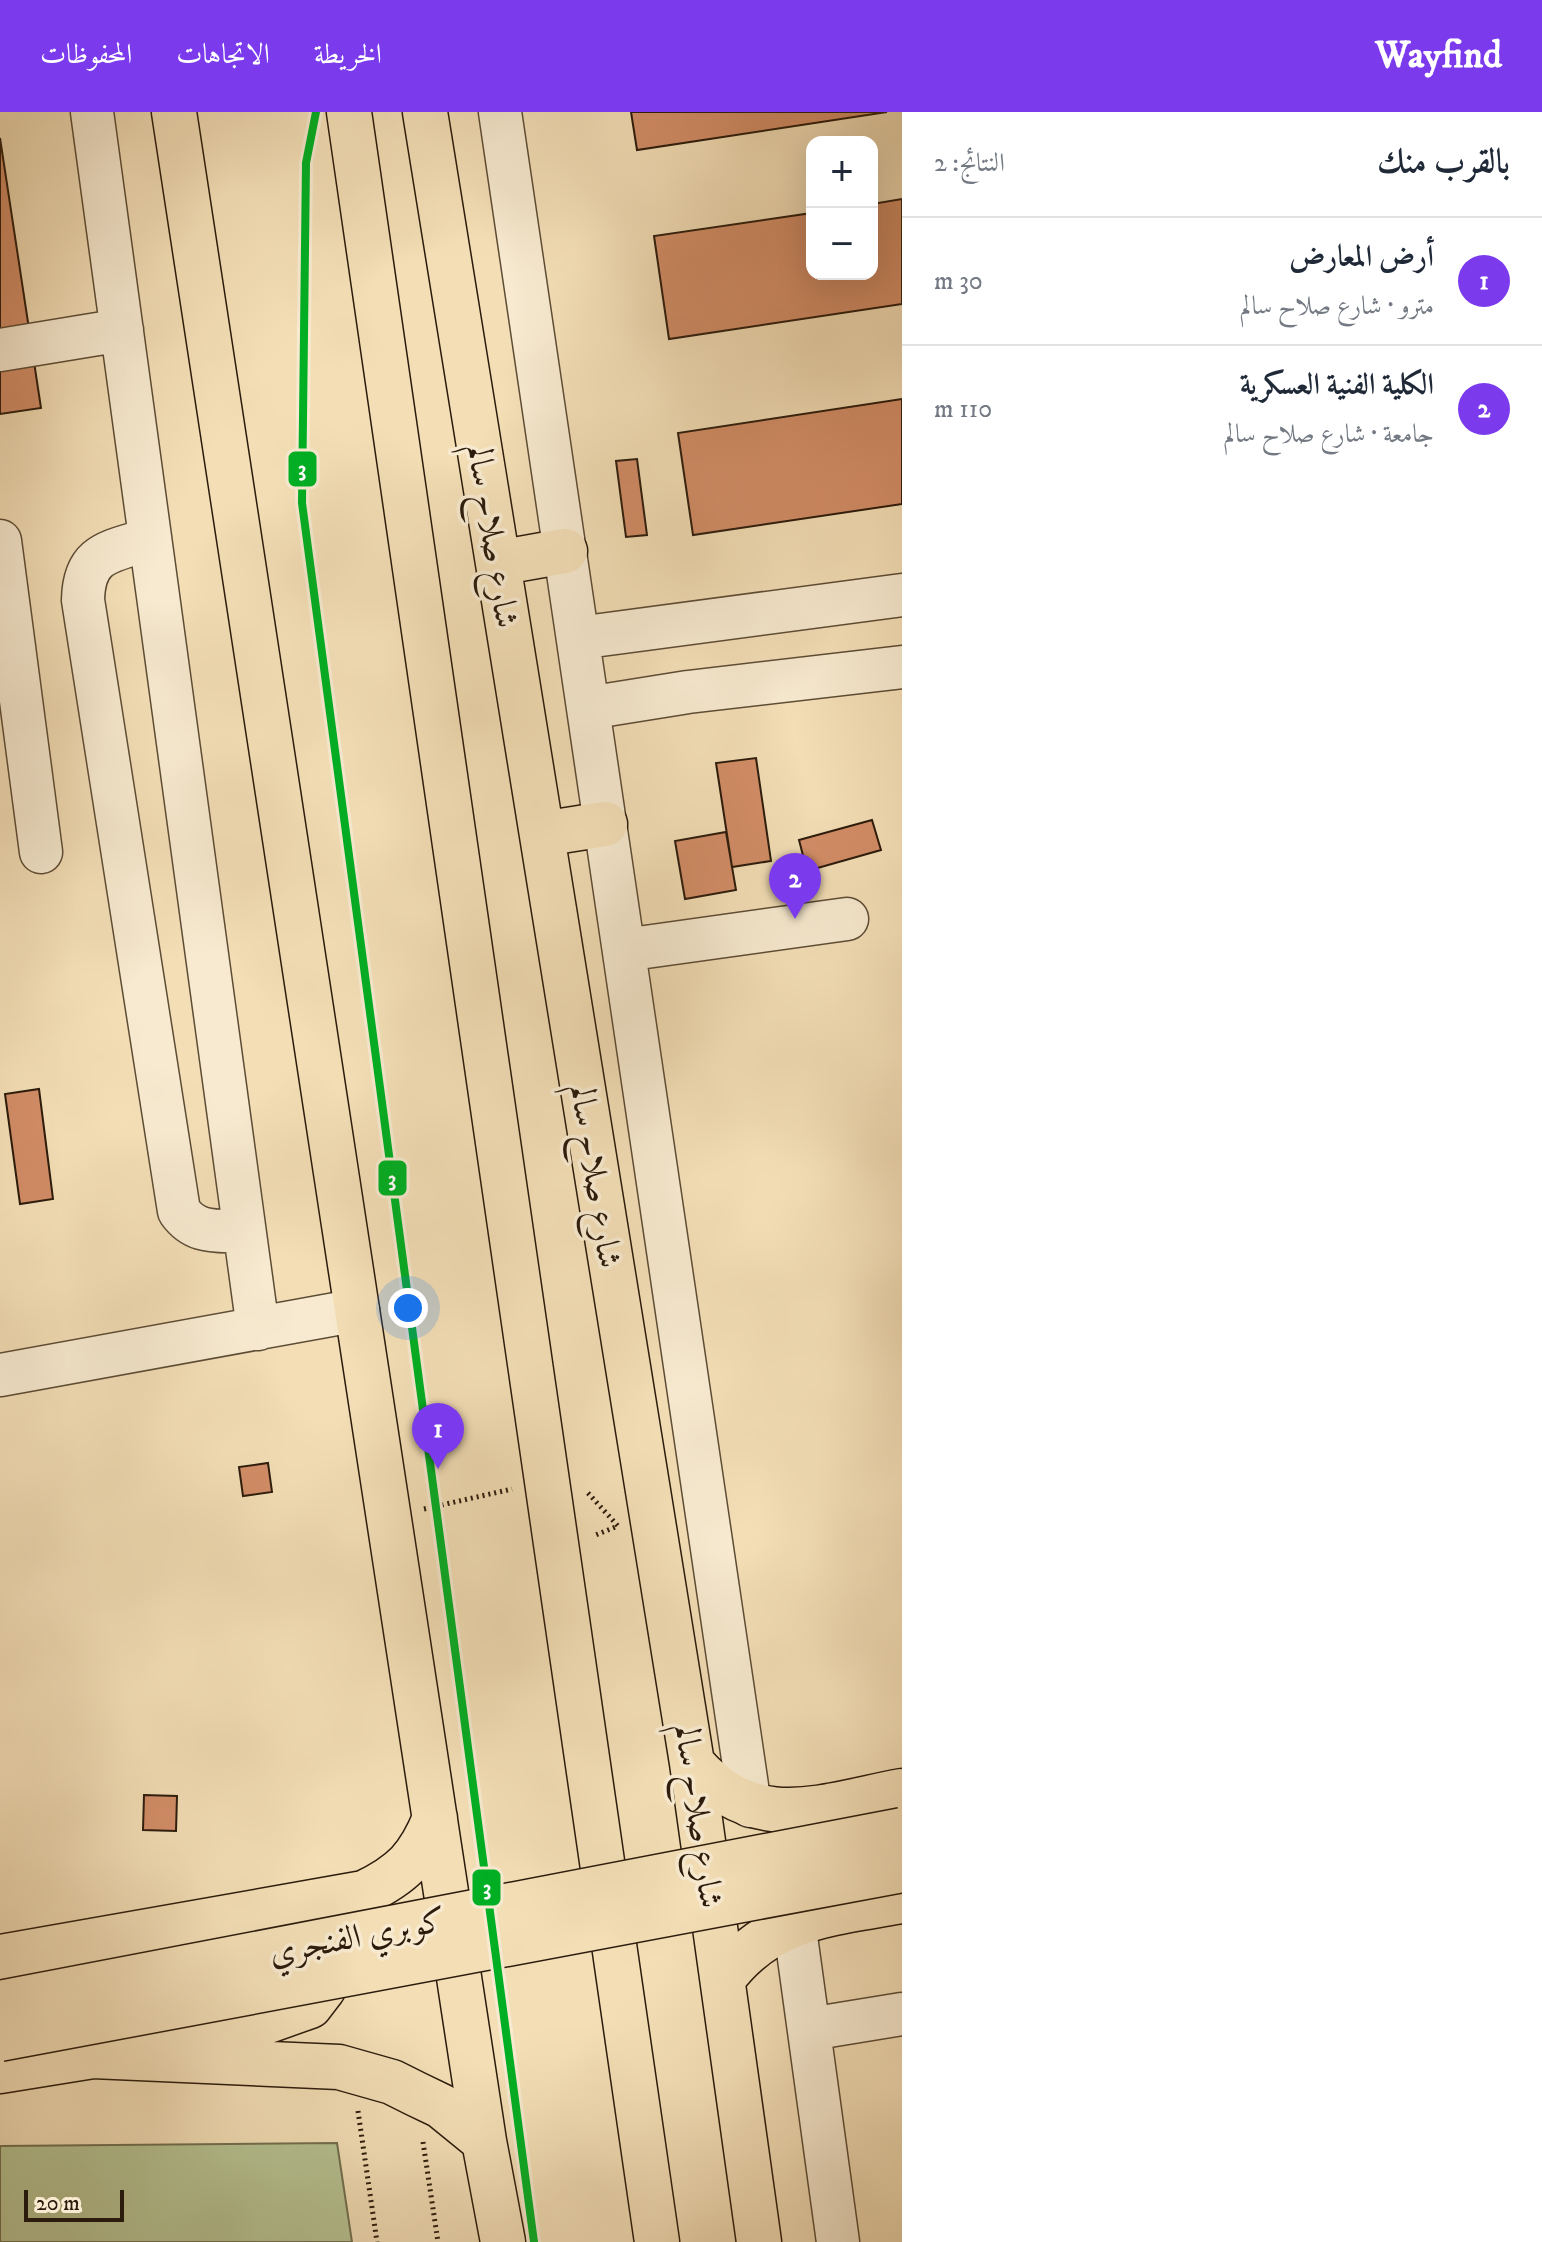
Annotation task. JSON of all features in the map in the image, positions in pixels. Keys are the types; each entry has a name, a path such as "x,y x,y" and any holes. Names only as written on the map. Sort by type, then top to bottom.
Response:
{"main road":[{"path":"174,112 484,2141 503,2242"},
{"path":"349,112 560,1478 657,2242"},
{"name":"شارع صلاح سالم","path":"425,112 692,1763 759,2242"},
{"path":"498,563 565,551"},
{"path":"542,834 605,824"},
{"path":"692,1763 717,1789 750,1806 788,1811 902,1791"},
{"path":"0,1957 364,1893 388,1881 409,1865 425,1843 435,1818"},
{"name":"كوبري الفنجري","path":"0,2003 902,1830"},
{"name":"كوبري الفنجري","path":"0,2039 902,1870"},
{"path":"723,1979 761,1939 794,1922 902,1901"},
{"path":"0,2071 93,2056 180,2035 265,2022 310,2006 323,1989 328,1954 322,1925 288,1907"},
{"path":"93,2056 339,2067 392,2082 441,2106 484,2141"}],"street":[{"path":"92,112 258,1329"},
{"path":"500,112 750,1806"},
{"path":"0,350 122,330"},
{"path":"150,539 99,555 88,568 83,584 83,600 179,1211 196,1228 244,1232"},
{"path":"0,541 6,630 41,852"},
{"path":"578,638 902,595"},
{"path":"588,708 688,692 902,667"},
{"path":"624,950 847,919"},
{"path":"0,1375 358,1310"},
{"path":"794,1922 838,2242"},
{"path":"810,2029 902,2014"}],"path":[{"path":"389,1517 560,1478 618,1526"},
{"path":"352,2071 377,2242"},
{"path":"416,2094 438,2242"}],"green space":[{"path":"337,2143 352,2242 0,2242 0,2146"}],"building":[{"path":"631,112 887,112 637,150"},
{"path":"0,138 41,408 0,414"},
{"path":"902,199 902,304 669,339 654,236 806,214 806,280 878,280 878,203"},
{"path":"902,399 902,504 693,535 678,433"},
{"path":"637,459 647,535 626,537 616,461"},
{"path":"756,758 771,861 732,867 716,763"},
{"path":"872,820 881,850 807,871 799,840"},
{"path":"726,832 736,890 685,899 675,841"},
{"path":"39,1089 53,1199 20,1204 5,1094"},
{"path":"268,1463 272,1492 243,1496 239,1467"},
{"path":"144,1795 177,1796 176,1831 143,1830"}],"transit line":[{"name":"3","path":"316,112 306,163 302,503 534,2242"}],"place":[{"name":"الكلية الفنية العسكرية","path":"795,919"},
{"name":"أرض المعارض","path":"438,1469"}]}
